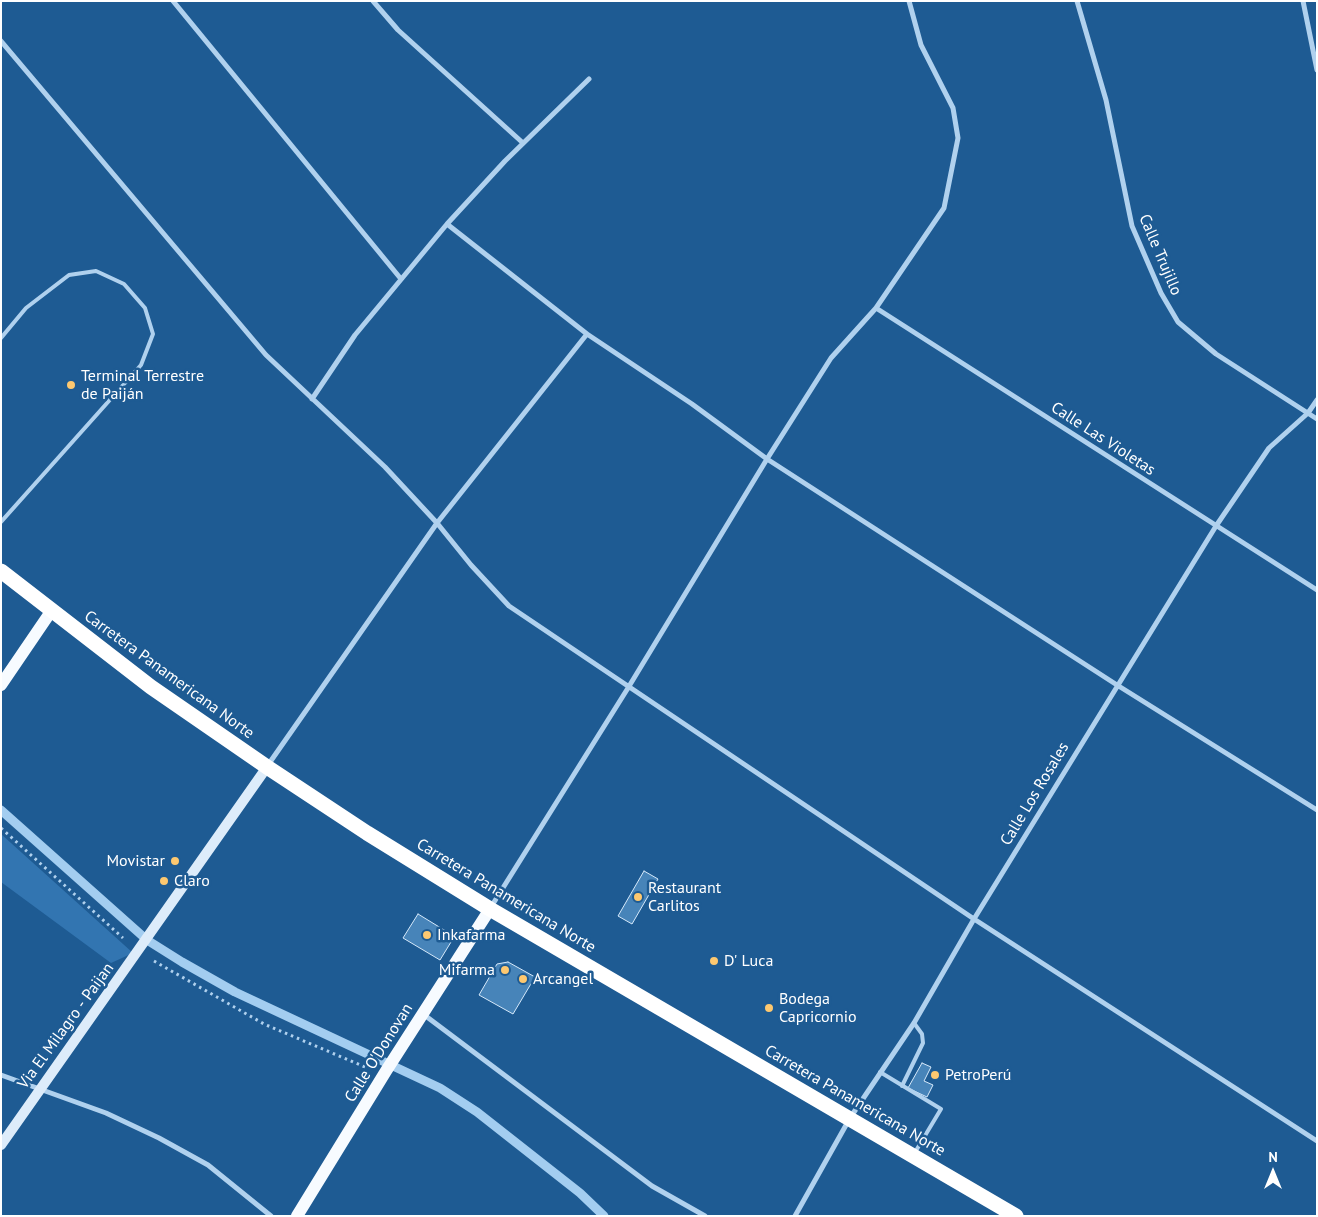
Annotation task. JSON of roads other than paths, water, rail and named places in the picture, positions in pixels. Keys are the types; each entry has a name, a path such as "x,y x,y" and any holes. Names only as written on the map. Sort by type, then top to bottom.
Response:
{"highway":[{"name":"Carretera Panamericana Norte","path":"1,571 151,687 267,768 490,910 1016,1216"}],"main road":[{"path":"1,686 52,610"},
{"name":"Calle O'Donovan","path":"297,1216 385,1072 490,910"}],"street":[{"path":"173,1 401,279"},
{"path":"373,1 398,30 523,143"},
{"path":"490,910 831,358 876,308 944,208 958,138 953,108 921,45 909,1"},
{"name":"Calle Trujillo","path":"1077,1 1106,100 1132,226 1161,293 1178,322 1216,354 1317,419"},
{"path":"1303,1 1317,70"},
{"path":"1,41 266,355 385,467 437,523 471,566 509,606 628,688 974,919 1317,1141"},
{"path":"312,399 355,335 447,224 523,143 589,78"},
{"path":"447,224 587,334 692,404 767,459 1117,685 1317,810"},
{"name":"Calle Las Violetas","path":"876,308 1317,590"},
{"path":"267,768 437,523 587,334"},
{"name":"Calle Los Rosales","path":"795,1216 850,1118 914,1023 974,919 1216,526 1269,448 1308,413 1317,400"},
{"name":"Via El Milagro - Paijan","path":"1,1145 267,768"},
{"path":"423,1014 652,1186 705,1216"},
{"path":"1,1076 106,1113 159,1138 208,1165 271,1216"}],"lane":[{"path":"1,338 26,308 69,275 96,271 124,284 145,308 152,334 141,365 1,522"},
{"path":"902,1086 923,1044 922,1034 914,1023"},
{"path":"880,1072 941,1109 913,1156"}],"waterway":[{"path":"1,810 147,940 235,992 440,1088 477,1112 580,1193 604,1216"}],"place":[{"name":"Terminal Terrestre de Paiján","path":"71,385"},
{"name":"Movistar","path":"175,861"},
{"name":"Claro","path":"164,881"},
{"name":"Restaurant Carlitos","path":"638,897"},
{"name":"Inkafarma","path":"427,935"},
{"name":"D' Luca","path":"714,961"},
{"name":"Mifarma","path":"505,970"},
{"name":"Arcangel","path":"523,979"},
{"name":"Bodega Capricornio","path":"769,1008"},
{"name":"PetroPerú","path":"935,1075"}]}
